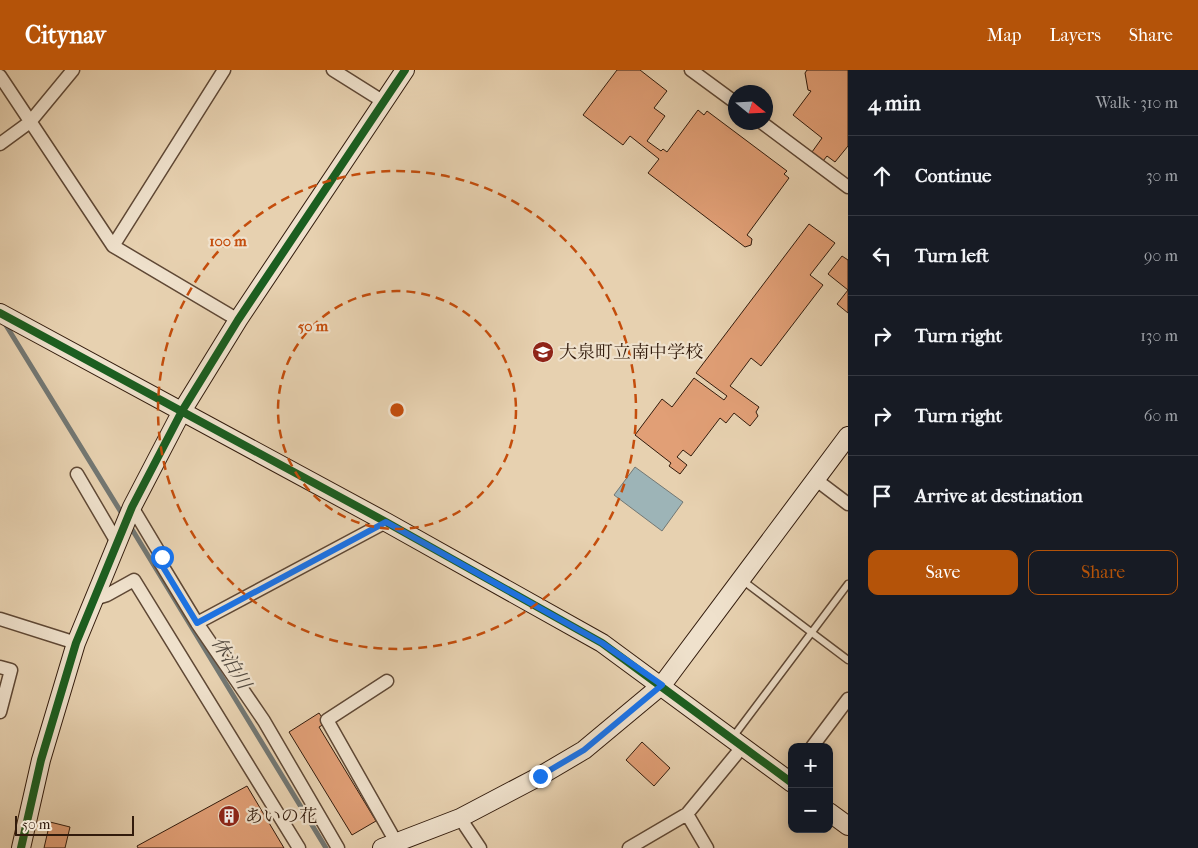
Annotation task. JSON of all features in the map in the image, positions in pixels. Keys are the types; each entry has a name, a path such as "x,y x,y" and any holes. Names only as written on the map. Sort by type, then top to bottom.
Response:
{"street":[{"path":"0,144 30,122 73,70"},
{"path":"113,246 224,70"},
{"path":"333,70 384,102"},
{"path":"21,848 41,760 76,643 131,512 182,411 238,320 405,70"},
{"path":"691,70 728,97"},
{"path":"0,76 113,246 238,320"},
{"path":"772,130 848,188"},
{"path":"0,313 386,522 602,643 788,778"},
{"path":"387,682 327,720 389,845 460,818 540,776 584,750 662,685 848,436"},
{"path":"77,474 119,540"},
{"path":"815,479 848,504"},
{"path":"131,512 162,557 160,562 197,623 264,721 338,848"},
{"path":"197,623 386,522"},
{"path":"94,599 107,596 134,580 299,848"},
{"path":"0,619 76,643"},
{"path":"0,667 11,670 0,712"},
{"path":"815,743 848,699"},
{"path":"629,848 687,814 738,742"},
{"path":"687,814 707,848"},
{"path":"460,818 480,848"}],"lane":[{"path":"741,579 848,660"},
{"path":"738,742 812,633 848,584"}],"water":[{"path":"635,467 683,502 662,531 614,495"}],"building":[{"path":"617,70 640,70 667,91 654,108 665,116 647,141 661,151 663,149 667,152 698,110 704,115 707,111 728,127 728,130 732,130 787,171 784,174 789,178 747,235 752,239 751,245 745,247 648,173 659,159 630,136 623,145 583,115"},
{"path":"807,70 848,70 848,146 835,162 827,156 823,161 812,152 822,138 793,115 811,91 808,90 805,73"},
{"path":"809,224 835,243 810,275 823,285 761,366 751,358 730,386 759,407 756,412 758,416 750,426 734,413 726,423 720,418 691,456 683,450 677,457 687,465 680,474 669,466 671,463 635,435 662,399 672,407 694,378 724,400 727,396 696,373"},
{"path":"842,256 848,260 848,290 828,274"},
{"path":"848,290 848,313 837,304"},
{"path":"319,713 326,723 319,727 376,821 352,835 289,732"},
{"path":"642,742 670,768 654,786 626,760"},
{"name":"あいの花","path":"247,786 284,848 138,848 137,846"},
{"path":"50,822 70,827 65,848 44,848"}],"waterway":[{"name":"休泊川","path":"4,322 124,517"},
{"name":"休泊川","path":"130,526 326,848"}],"cycle path":[{"path":"21,848 41,760 76,643 132,507 182,411 238,320 405,70"},
{"path":"0,313 386,522 602,643 788,780"}],"place":[{"name":"大泉町立南中学校","path":"543,352"},
{"name":"あいの花","path":"229,816"}],"route":[{"path":"162,557 160,562 197,623 386,522 602,643 662,685 584,750 540,776"}]}
